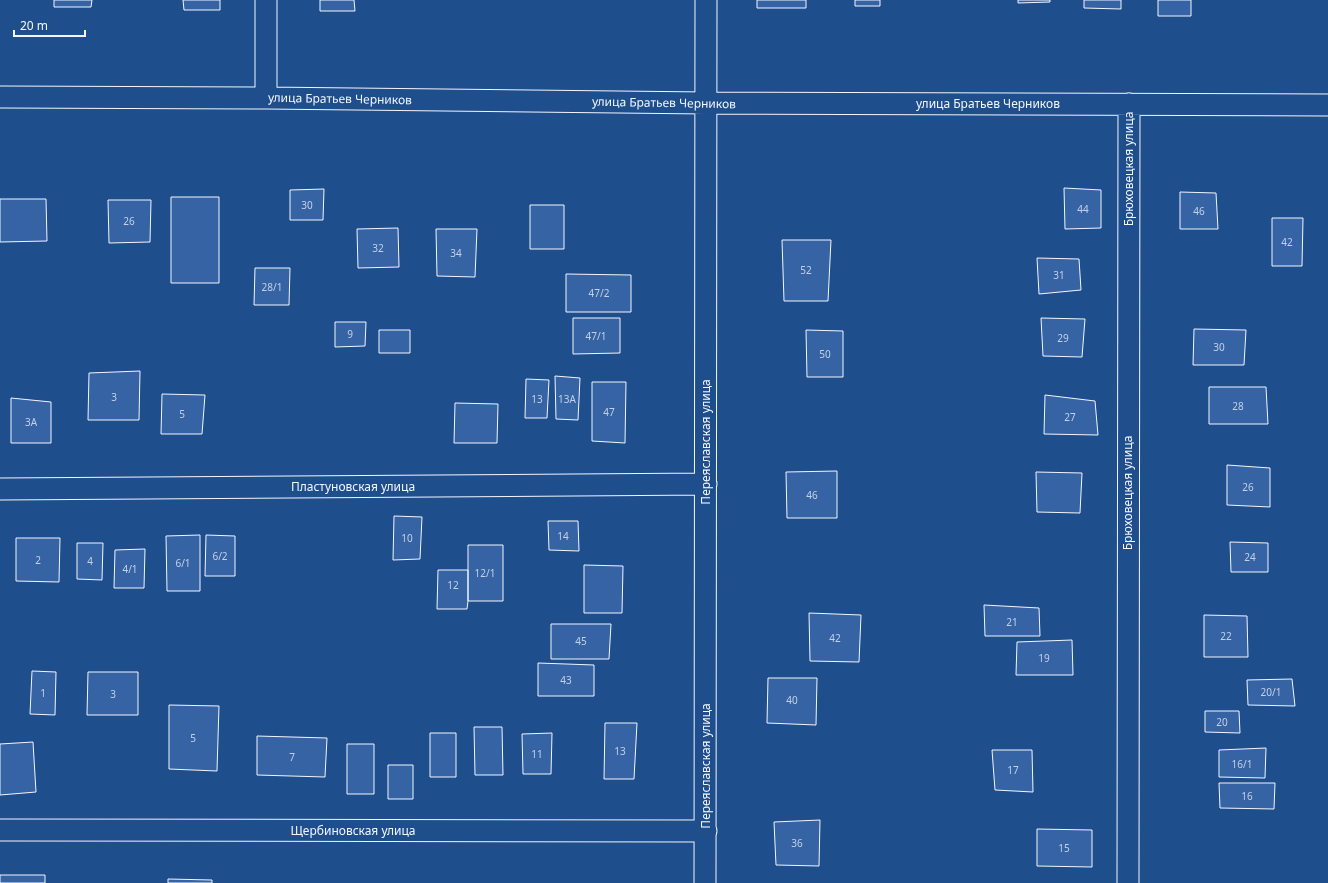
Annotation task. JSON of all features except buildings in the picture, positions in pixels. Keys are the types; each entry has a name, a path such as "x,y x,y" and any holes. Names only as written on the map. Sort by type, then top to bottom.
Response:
{"street":[{"path":"266,0 266,98"},
{"name":"Переяславская улица","path":"705,883 706,0"},
{"name":"улица Братьев Черников","path":"0,97 266,98 706,103 1328,105"},
{"name":"Брюховецкая улица","path":"1128,883 1129,104"},
{"name":"Пластуновская улица","path":"0,489 706,484"},
{"name":"Щербиновская улица","path":"0,830 706,831"}]}
